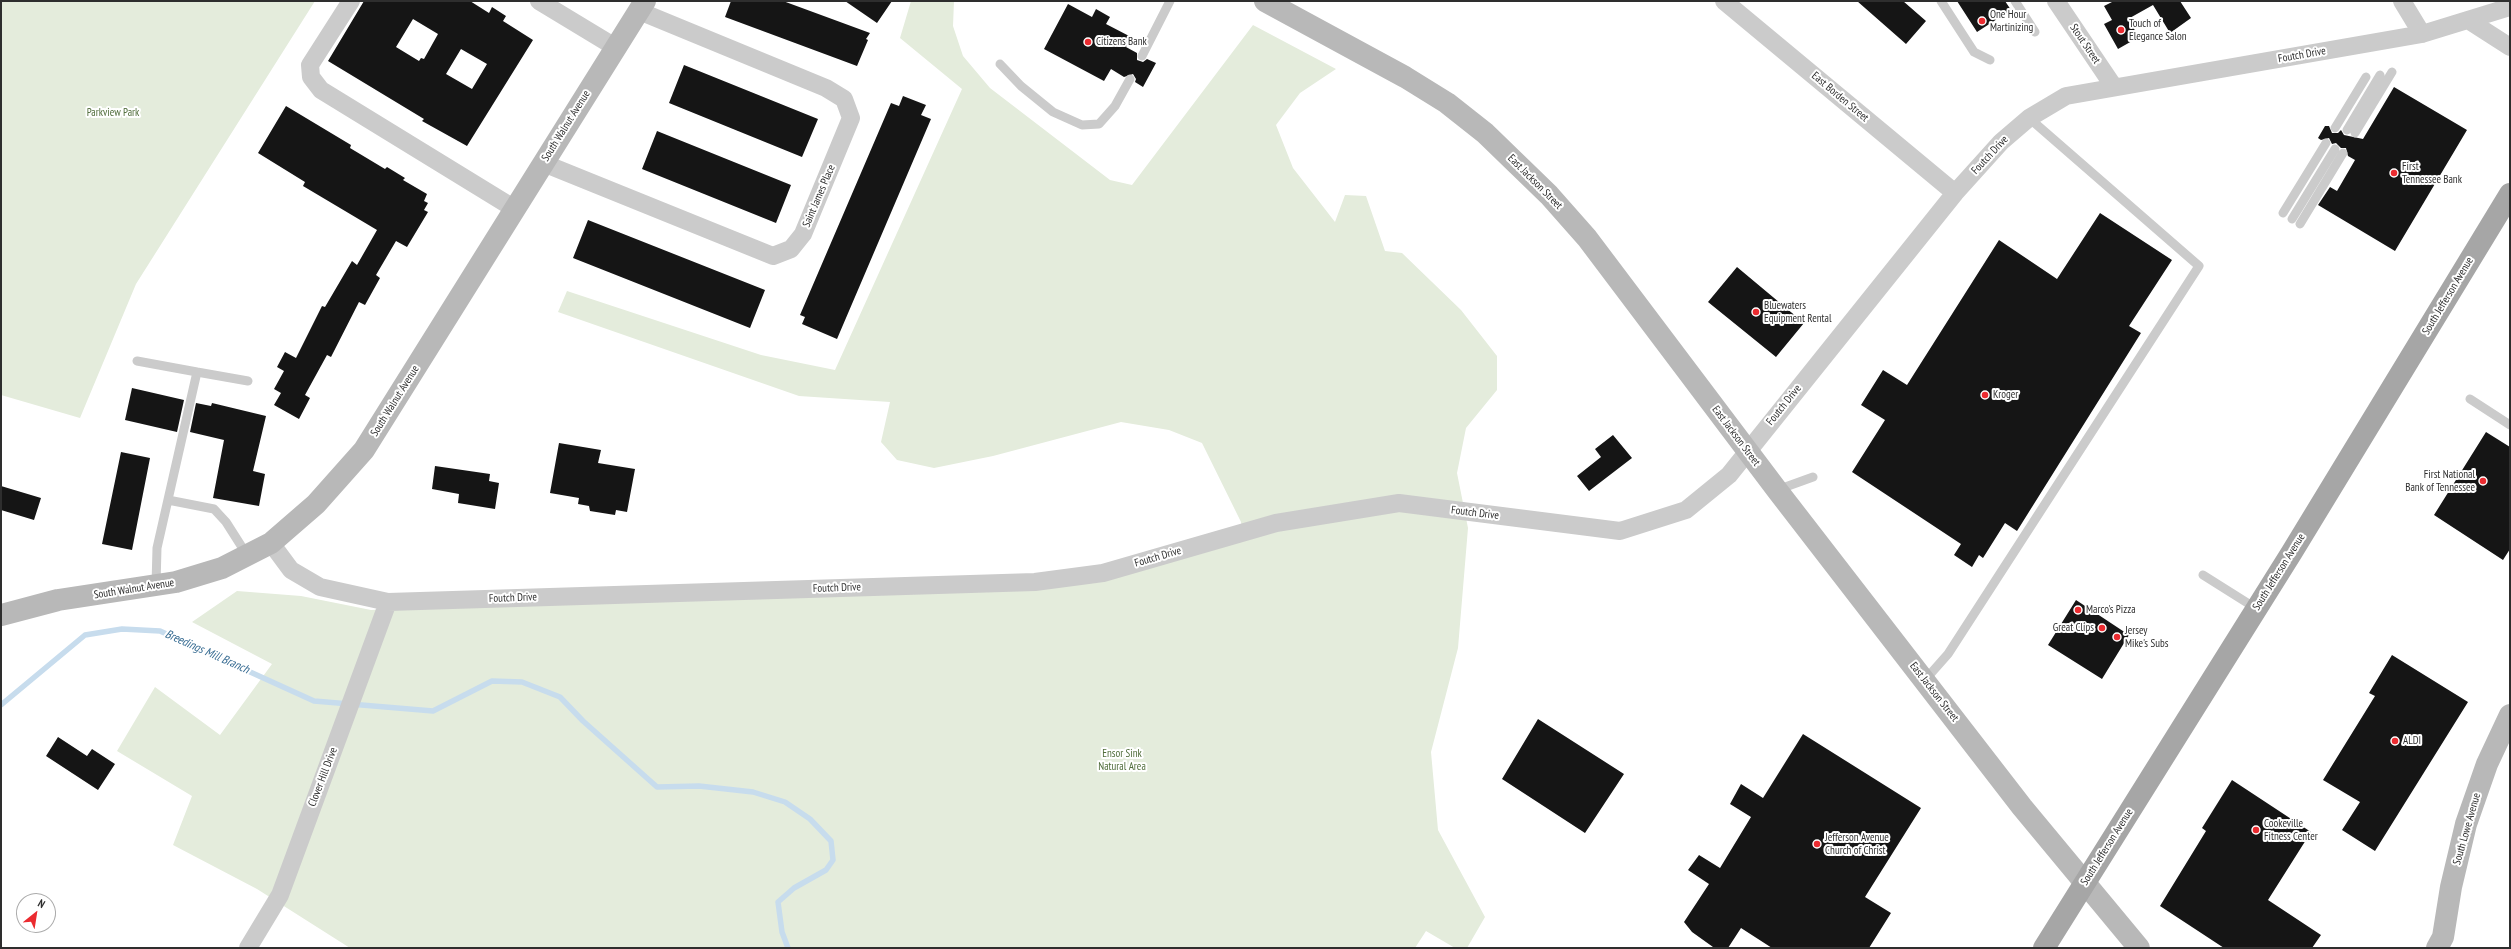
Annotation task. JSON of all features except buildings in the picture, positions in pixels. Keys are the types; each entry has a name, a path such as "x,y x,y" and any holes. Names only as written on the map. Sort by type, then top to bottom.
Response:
{"main road":[{"name":"South Jefferson Avenue","path":"2044,948 2256,609 2510,194"}],"street":[{"path":"351,1 310,65 311,77 320,90 514,209"},
{"path":"539,1 615,47"},
{"name":"East Jackson Street","path":"1265,1 1406,77 1447,103 1486,133 1549,195 1587,238 1748,451 2022,807 2139,948"},
{"name":"East Borden Street","path":"1724,1 1955,193"},
{"name":"Stout Street","path":"2056,1 2114,87"},
{"path":"2402,1 2422,34"},
{"name":"South Walnut Avenue","path":"1,615 58,600 156,586 222,568 271,543 316,504 364,450 642,6"},
{"name":"Saint James Place","path":"543,162 773,256 792,249 803,234 851,118 844,99 826,88 642,6"},
{"name":"Foutch Drive","path":"271,543 291,570 320,587 388,602 1034,582 1102,573 1276,523 1399,503 1620,531 1686,510 1729,475 1955,193 2001,142 2028,118 2066,96 2422,34 2510,7"},
{"path":"2468,20 2510,46"},
{"name":"Clover Hill Drive","path":"248,948 280,895 388,602"},
{"name":"South Lowe Avenue","path":"2437,948 2443,937 2451,887 2466,824 2487,764 2510,714"}],"lane":[{"path":"1142,56 1170,1"},
{"path":"1941,1 1974,52 1990,60"},
{"path":"2015,1 2035,32"},
{"path":"1000,64 1021,86 1053,112 1082,125 1099,124 1115,106 1130,80"},
{"path":"2380,75 2351,132 2392,72"},
{"path":"2335,128 2366,77"},
{"path":"1925,680 1948,654 2199,266 2028,118"},
{"path":"2283,213 2326,143"},
{"path":"2296,222 2339,151"},
{"path":"137,361 248,381"},
{"path":"156,586 157,548 197,372"},
{"path":"2470,399 2510,425"},
{"path":"1778,490 1813,477"},
{"path":"168,500 214,509 226,522 247,555"},
{"path":"2203,575 2256,609"}],"green space":[{"name":"Parkview Park","path":"1,1 315,1 136,284 80,418 1,395"},
{"name":"Ensor Sink Natural Area","path":"911,1 954,1 953,26 963,56 990,88 1110,180 1132,185 1253,25 1336,69 1300,93 1276,125 1293,168 1335,222 1345,195 1366,196 1385,251 1402,253 1461,310 1497,356 1497,390 1466,428 1457,473 1468,528 1458,648 1431,752 1438,830 1485,917 1467,948 1455,948 1426,931 1415,948 350,948 257,889 173,845 192,796 117,751 155,687 220,735 272,664 192,622 237,591 301,596 371,610 1102,573 1242,533 1241,522 1202,443 1169,430 1121,422 993,456 934,468 897,460 881,442 890,402 799,396 558,312 567,291 761,355 835,370 962,89 900,38"}],"waterway":[{"name":"Breedings Mill Branch","path":"1,705 85,635 122,629 160,631 314,701 433,711 492,681 522,682 560,697 583,721 657,787 699,786 753,792 785,802 810,819 831,841 833,860 826,870 794,888 778,902 782,932 788,948"}],"place":[{"name":"One Hour Martinizing","path":"1982,21"},
{"name":"Touch of Elegance Salon","path":"2121,30"},
{"name":"Citizens Bank","path":"1088,42"},
{"name":"First Tennessee Bank","path":"2394,173"},
{"name":"Bluewaters Equipment Rental","path":"1756,312"},
{"name":"Kroger","path":"1985,395"},
{"name":"First National Bank of Tennessee","path":"2483,481"},
{"name":"Marco's Pizza","path":"2078,610"},
{"name":"Great Clips","path":"2102,628"},
{"name":"Jersey Mike's Subs","path":"2117,637"},
{"name":"ALDI","path":"2395,741"},
{"name":"Cookeville Fitness Center","path":"2256,830"},
{"name":"Jefferson Avenue Church of Christ","path":"1817,844"}]}
